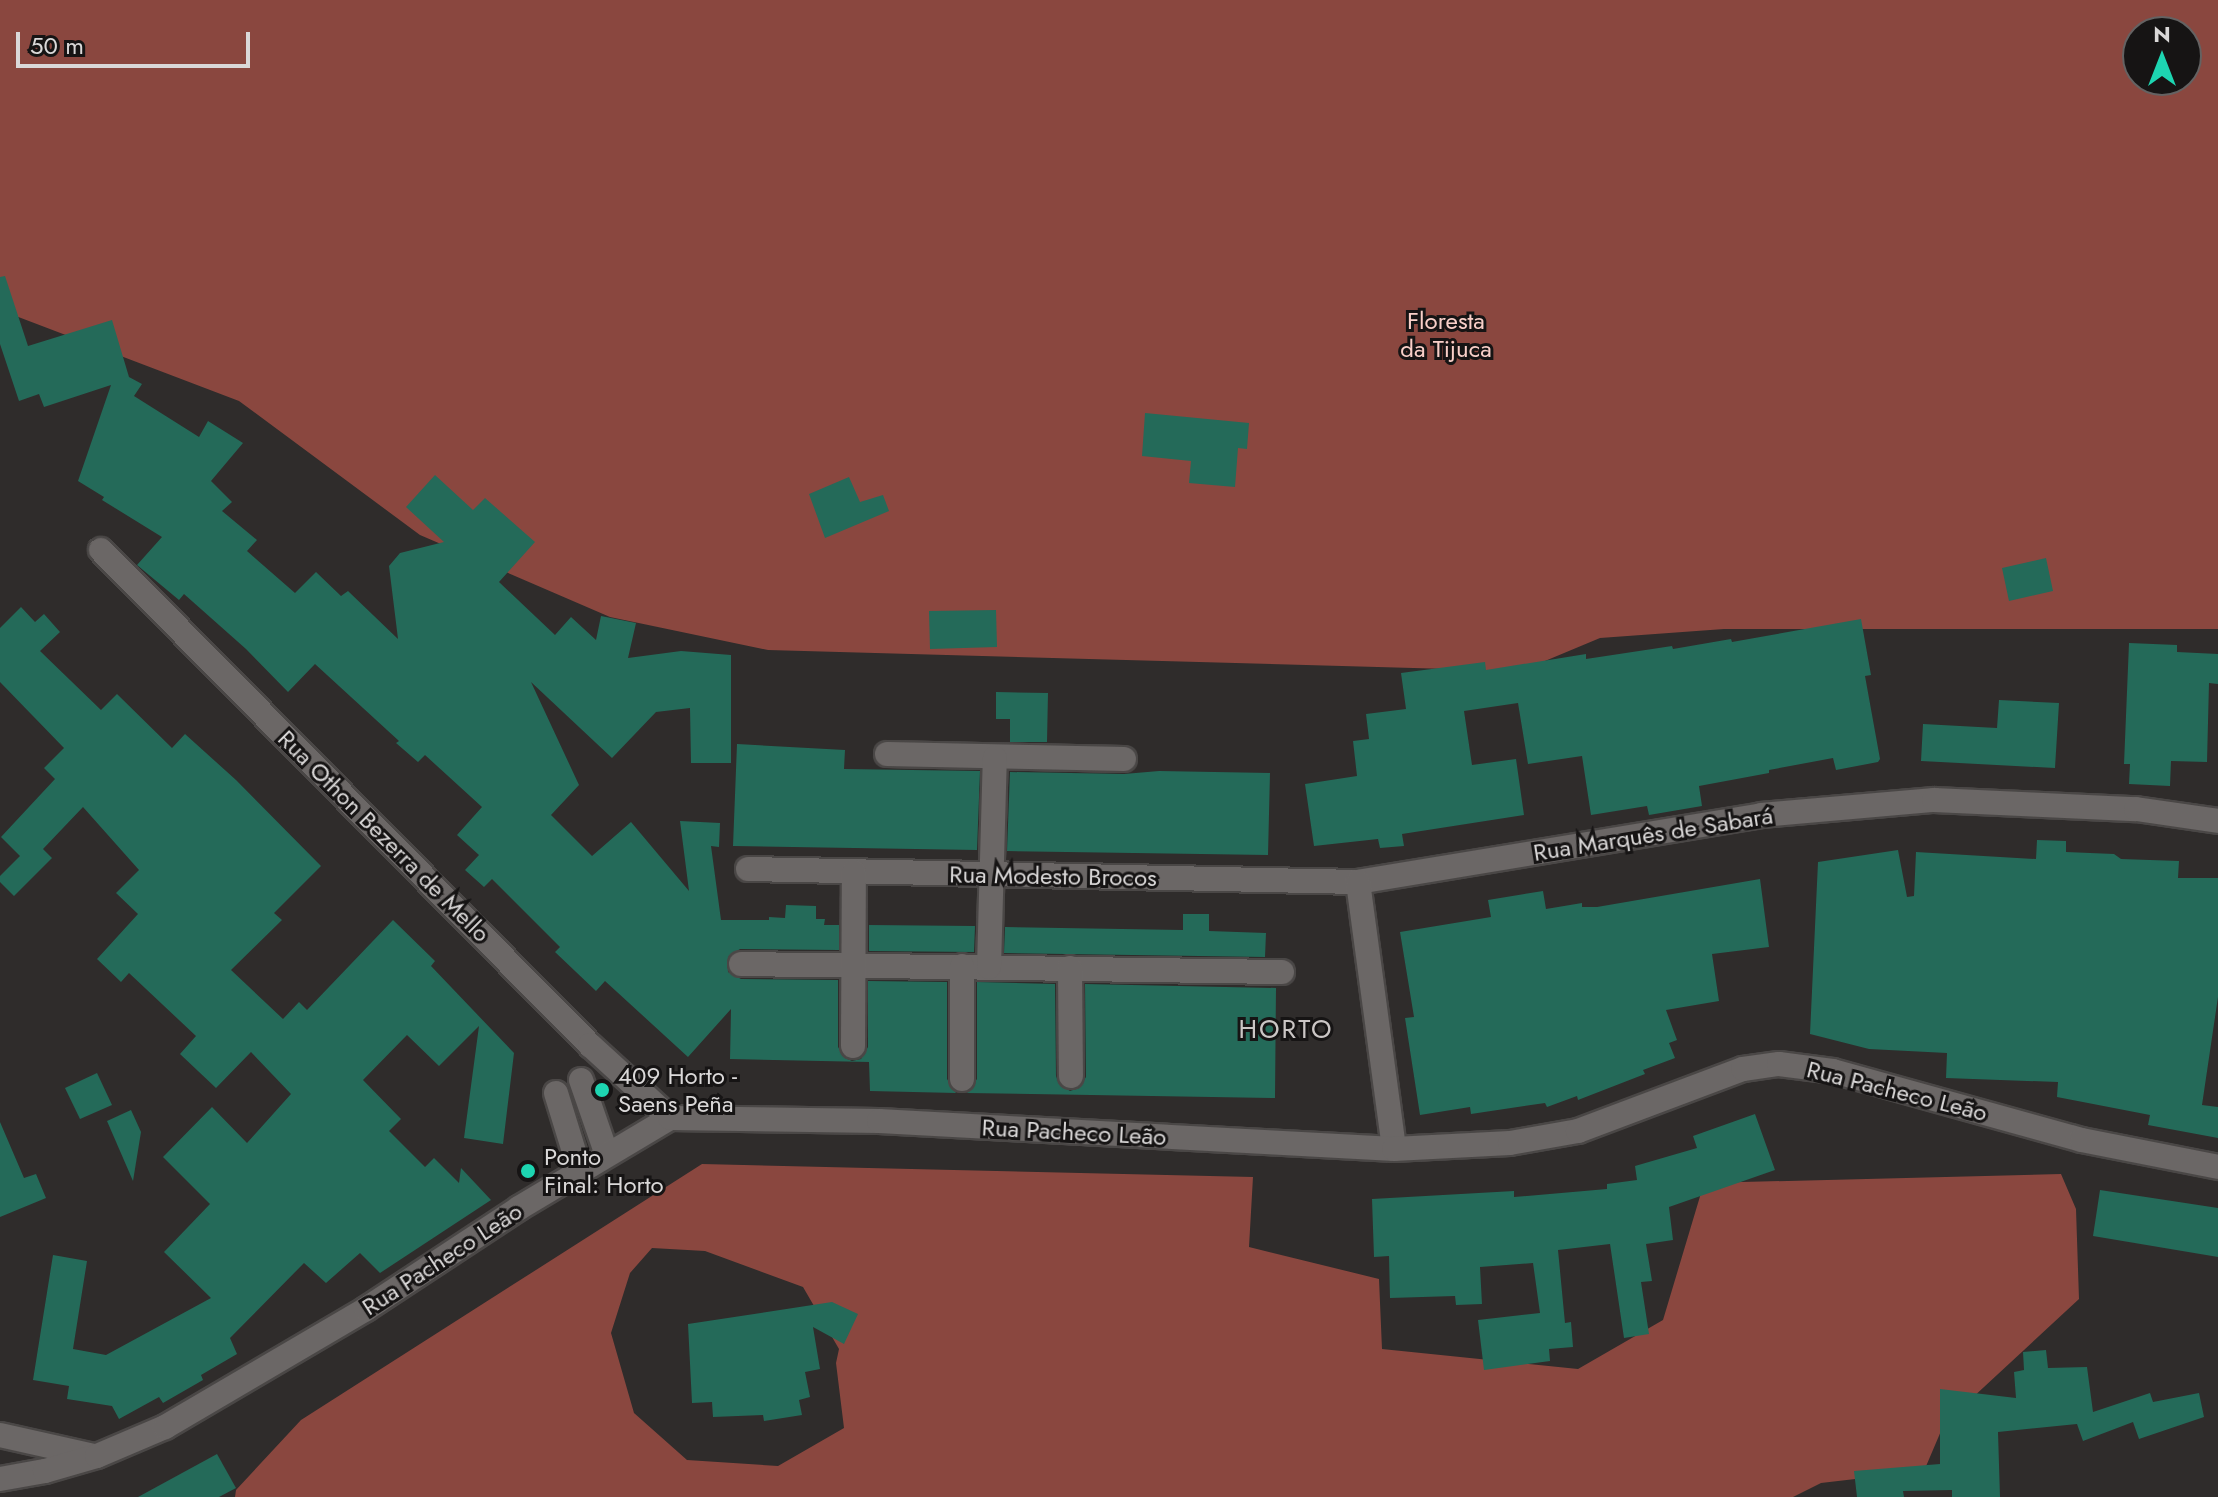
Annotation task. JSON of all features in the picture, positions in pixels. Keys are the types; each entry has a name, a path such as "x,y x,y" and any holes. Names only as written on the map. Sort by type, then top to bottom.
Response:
{"street":[{"name":"Rua Othon Bezerra de Mello","path":"101,550 579,1034 670,1118"},
{"path":"887,754 1124,759"},
{"path":"989,967 995,758"},
{"name":"Rua Marquês de Sabará","path":"1358,882 1761,815 1934,800 2136,809 2218,821"},
{"name":"Rua Modesto Brocos","path":"748,869 1358,882"},
{"path":"853,1046 854,872"},
{"path":"1358,882 1394,1149"},
{"path":"741,964 1282,972"},
{"path":"962,966 962,1079"},
{"path":"1070,968 1071,1076"},
{"name":"Rua Pacheco Leão","path":"0,1479 45,1471 97,1456 165,1427 266,1369 580,1171 670,1118 879,1121 1394,1149 1510,1143 1578,1131 1743,1069 1779,1064 1833,1071 2082,1140 2218,1167"},
{"path":"581,1080 607,1155"},
{"path":"556,1093 580,1171"},
{"path":"0,1435 97,1456"}],"green space":[{"name":"Floresta da Tijuca","path":"0,0 2218,0 2218,629 1724,629 1600,638 1521,671 768,650 610,617 420,535 239,401 0,310"},
{"path":"702,1164 1253,1177 1249,1247 1379,1279 1382,1349 1578,1369 1663,1320 1704,1183 2061,1174 2076,1209 2079,1299 1944,1424 1924,1471 1821,1483 1793,1497 235,1497 236,1490 301,1420","holes":["652,1248 705,1251 803,1287 839,1349 836,1363 844,1428 778,1466 687,1460 634,1413 611,1333 630,1273"]}],"building":[{"path":"5,276 28,346 112,320 129,377 142,384 134,396 199,437 208,421 243,443 211,481 232,502 222,511 257,540 247,551 295,593 316,572 341,596 348,591 398,639 389,566 400,553 444,542 406,507 435,475 473,510 485,498 535,542 499,582 555,635 571,617 596,640 601,616 636,623 628,658 681,651 731,655 731,763 691,763 690,708 656,712 612,758 531,682 579,785 551,815 592,856 631,822 689,891 680,821 720,823 719,847 711,846 721,920 785,918 786,905 816,906 816,919 825,919 824,925 839,925 839,950 740,949 728,957 728,972 741,979 838,980 838,1047 845,1058 852,1061 861,1059 868,1047 868,981 947,982 947,1079 956,1093 870,1091 869,1062 730,1059 731,1009 688,1057 605,981 596,991 555,952 560,947 492,879 484,887 465,870 479,855 457,835 482,807 425,755 418,762 315,664 288,692 246,649 184,594 179,600 137,565 162,537 102,500 104,497 78,481 111,385 44,407 39,394 19,401 0,344 0,277"},
{"path":"1145,413 1249,423 1247,449 1238,448 1235,487 1189,483 1191,461 1142,456"},
{"path":"849,477 860,502 883,495 889,511 825,538 809,494"},
{"path":"2046,558 2053,591 2009,601 2002,568"},
{"path":"21,607 35,622 44,614 60,632 40,651 101,710 117,694 172,748 185,734 236,780 321,866 274,913 282,920 231,970 283,1019 299,1002 307,1010 393,920 435,961 431,966 514,1053 503,1144 464,1138 479,1026 439,1066 407,1035 363,1080 401,1119 389,1131 425,1167 434,1158 459,1183 461,1168 491,1200 380,1273 360,1253 326,1283 304,1263 230,1338 237,1354 201,1375 203,1380 163,1403 159,1397 119,1419 112,1406 67,1399 69,1386 33,1380 53,1255 87,1261 73,1349 106,1355 211,1298 164,1252 210,1204 163,1157 212,1107 247,1143 291,1094 251,1052 216,1088 180,1054 196,1036 129,973 121,982 97,959 138,914 116,893 139,870 83,807 43,849 52,858 14,896 0,882 0,876 20,856 1,837 55,779 44,768 64,748 0,682 0,628"},
{"path":"996,610 997,647 930,649 929,611"},
{"path":"1861,619 1871,675 1865,676 1880,759 1878,762 1836,770 1833,758 1699,786 1702,806 1649,815 1647,806 1591,815 1582,756 1528,764 1518,703 1464,711 1472,765 1516,759 1524,815 1402,834 1404,846 1380,848 1378,839 1314,846 1305,784 1357,776 1353,741 1369,739 1366,714 1406,709 1401,673 1485,662 1486,670 1586,654 1586,659 1672,646 1673,649"},
{"path":"2129,643 2177,645 2177,652 2218,654 2218,684 2209,683 2207,762 2171,761 2170,786 2129,784 2130,764 2124,764"},
{"path":"996,692 1048,693 1047,742 1010,742 1010,719 996,719"},
{"path":"1999,700 2059,703 2055,768 1921,761 1923,724 1997,728"},
{"path":"737,744 845,750 844,769 980,771 977,850 733,846"},
{"path":"1159,771 1270,773 1268,855 1007,851 1010,772 1124,774"},
{"path":"2037,840 2066,841 2066,852 2114,854 2121,859 2179,861 2178,878 2218,878 2218,997 2202,1105 2218,1107 2218,1138 2148,1125 2150,1115 2057,1097 2058,1082 1946,1078 1947,1053 1869,1049 1810,1034 1818,862 1898,850 1907,897 1914,896 1916,852 2036,859"},
{"path":"1760,879 1769,947 1712,954 1719,1001 1666,1010 1677,1040 1669,1043 1675,1058 1643,1070 1645,1074 1578,1100 1577,1096 1547,1107 1545,1103 1471,1114 1470,1107 1420,1115 1405,1018 1414,1017 1400,932 1491,917 1488,900 1543,891 1546,909 1582,903 1582,907 1597,907"},
{"path":"1183,914 1209,914 1209,931 1266,933 1265,957 1004,953 1005,927 1183,930"},
{"path":"869,925 975,926 974,952 869,951"},
{"path":"977,982 1055,984 1056,1076 1059,1084 1070,1091 1079,1088 1086,1077 1085,984 1276,988 1275,1098 967,1093 977,1079"},
{"path":"97,1073 112,1105 80,1119 65,1088"},
{"path":"131,1110 141,1132 133,1181 107,1121"},
{"path":"1755,1114 1775,1170 1669,1207 1673,1240 1646,1244 1652,1281 1641,1282 1649,1334 1624,1338 1610,1244 1558,1250 1565,1323 1571,1322 1573,1347 1549,1349 1550,1361 1484,1370 1478,1320 1540,1313 1533,1263 1480,1267 1482,1304 1456,1305 1455,1296 1390,1298 1389,1256 1374,1257 1372,1199 1514,1191 1514,1197 1607,1189 1607,1184 1637,1180 1635,1166 1697,1148 1693,1136"},
{"path":"0,1122 24,1178 36,1174 46,1198 0,1217"},
{"path":"2100,1190 2218,1208 2218,1257 2093,1236"},
{"path":"832,1302 858,1314 844,1344 813,1327 820,1369 805,1372 810,1397 799,1400 802,1415 764,1421 763,1415 713,1417 712,1402 692,1403 688,1324"},
{"path":"2046,1350 2048,1368 2087,1367 2093,1412 2150,1393 2153,1402 2199,1393 2204,1417 2139,1439 2133,1422 2083,1441 2077,1424 1998,1432 2000,1497 1952,1497 1952,1490 1903,1491 1904,1497 1857,1497 1854,1471 1940,1464 1940,1389 2016,1398 2014,1372 2024,1370 2023,1352"},
{"path":"217,1454 236,1488 219,1497 138,1497"}],"place":[{"name":"409 Horto - Saens Peña","path":"602,1090"},
{"name":"Ponto Final: Horto","path":"528,1171"}],"district":[{"name":"HORTO","path":"1286,1030"}]}
